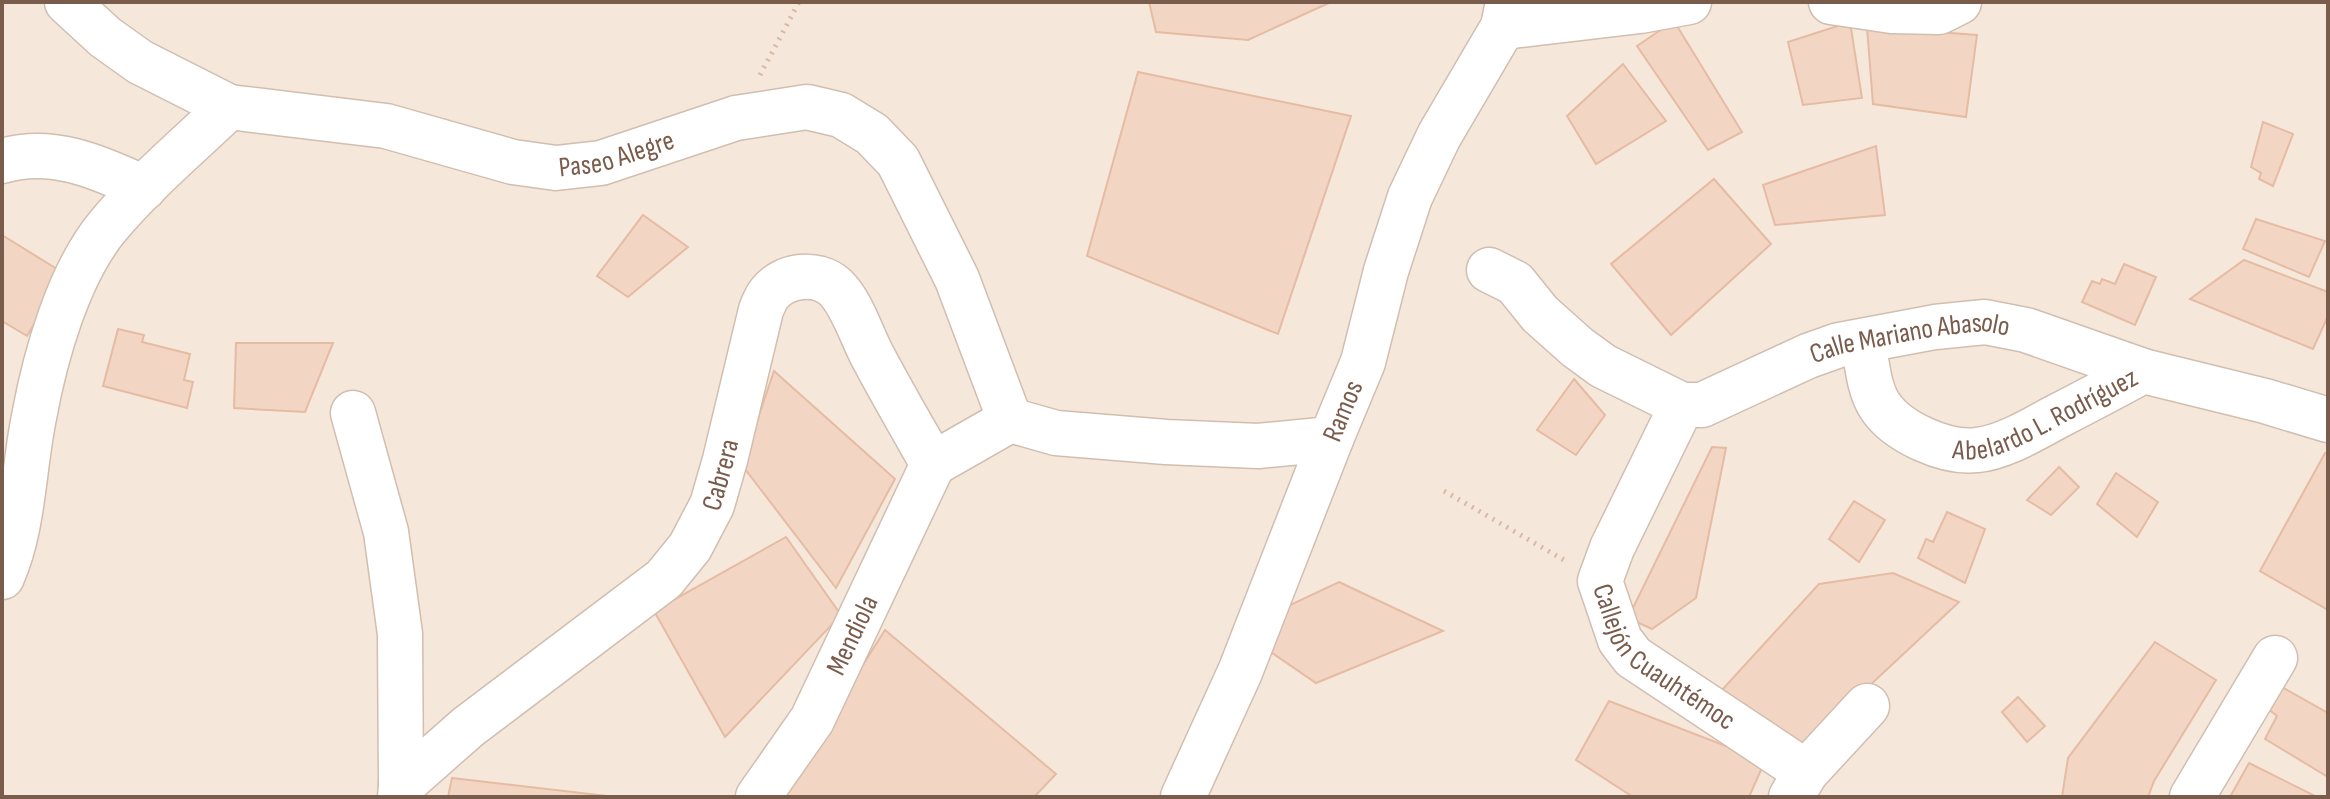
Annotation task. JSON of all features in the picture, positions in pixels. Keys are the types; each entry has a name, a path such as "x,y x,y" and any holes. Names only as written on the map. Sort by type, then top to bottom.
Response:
{"street":[{"name":"Paseo Alegre","path":"67,2 105,37 140,62 229,107 386,126 513,162 556,168 601,163 736,118 807,107 841,115 872,134 898,161 957,279 1010,420"},
{"path":"1505,15 1640,11 1689,2"},
{"path":"1831,2 1892,11 1939,12 1959,2"},
{"name":"Ramos","path":"1183,797 1240,672 1363,362 1386,271 1410,197 1439,136 1505,15"},
{"path":"2,577 20,514 34,417 67,297 106,228 229,107"},
{"path":"2,161 15,157 55,157 95,165 144,188"},
{"path":"1489,270 1515,283 1540,314 1603,366 1682,405 1612,548 1600,581"},
{"name":"Cabrera","path":"401,791 468,727 664,579 690,547 712,505 761,310 770,292 784,281 803,276 822,279 835,288 933,464"},
{"name":"Calle Mariano Abasolo","path":"1682,405 1702,405 1839,345 1935,327 1985,322 2026,330 2143,371"},
{"name":"Abelardo L. Rodríguez","path":"1863,341 1879,405 1893,420 1917,436 1947,448 1977,450 2019,437 2143,371 2328,420"},
{"path":"353,413 386,532 400,634 401,791"},
{"path":"933,464 1010,420 1056,433 1166,442 1258,446 1331,439"},
{"name":"Mendiola","path":"758,797 812,720 933,464"},
{"name":"Callejón Cuauhtémoc","path":"1600,581 1620,640 1633,657 1798,785"},
{"path":"2192,797 2275,658"},
{"path":"1798,785 1867,706"}],"path":[{"path":"736,118 799,2"},
{"name":"Callejón Cuauhtémoc","path":"1444,491 1600,581"}],"shaded area":[{"path":"2,2 2328,2 2328,797 2,797"}],"building":[{"path":"1149,2 1331,2 1248,40 1156,32"},
{"path":"1674,21 1742,132 1708,150 1637,46"},
{"path":"1850,22 1862,98 1803,105 1788,42"},
{"path":"1867,27 1977,35 1966,117 1873,104"},
{"path":"1623,64 1666,121 1596,164 1567,116"},
{"path":"1138,72 1351,116 1278,334 1087,256"},
{"path":"2263,122 2293,134 2273,186 2259,179 2261,173 2251,167"},
{"path":"1876,146 1885,215 1775,225 1763,185"},
{"path":"1714,179 1771,244 1671,335 1611,264"},
{"path":"643,215 688,247 628,297 597,276"},
{"path":"2256,219 2325,241 2309,277 2243,249"},
{"path":"2,235 65,274 27,336 2,321"},
{"path":"2244,260 2328,292 2328,316 2313,349 2190,299"},
{"path":"2124,264 2156,277 2135,325 2082,302 2092,281 2100,284 2102,279 2115,284"},
{"path":"118,329 144,335 142,342 190,354 184,380 193,382 187,408 103,386"},
{"path":"236,343 333,343 305,412 234,408"},
{"path":"774,371 895,479 836,588 742,465"},
{"path":"1574,379 1605,415 1576,455 1537,430"},
{"path":"1712,447 1726,448 1696,598 1652,629 1628,618"},
{"path":"2325,453 2328,454 2328,610 2260,571"},
{"path":"2059,467 2079,487 2051,515 2027,500"},
{"path":"2116,473 2158,502 2137,537 2097,504"},
{"path":"1854,501 1885,520 1859,562 1829,539"},
{"path":"1947,512 1985,529 1965,583 1918,558 1926,539 1933,542"},
{"path":"786,537 841,615 725,737 654,611"},
{"path":"1893,573 1959,602 1805,746 1721,691 1819,584"},
{"path":"1339,582 1443,631 1316,683 1262,646 1273,613"},
{"path":"885,630 1056,774 1034,797 787,797 782,793"},
{"path":"2155,642 2216,680 2154,781 2148,797 2062,797 2068,758"},
{"path":"2280,686 2328,713 2328,777 2265,739 2277,716 2267,708"},
{"path":"2018,697 2045,726 2027,742 2002,712"},
{"path":"1609,701 1765,761 1749,797 1633,797 1576,760"},
{"path":"2249,763 2317,797 2230,797"},
{"path":"452,778 616,797 448,797"}]}
